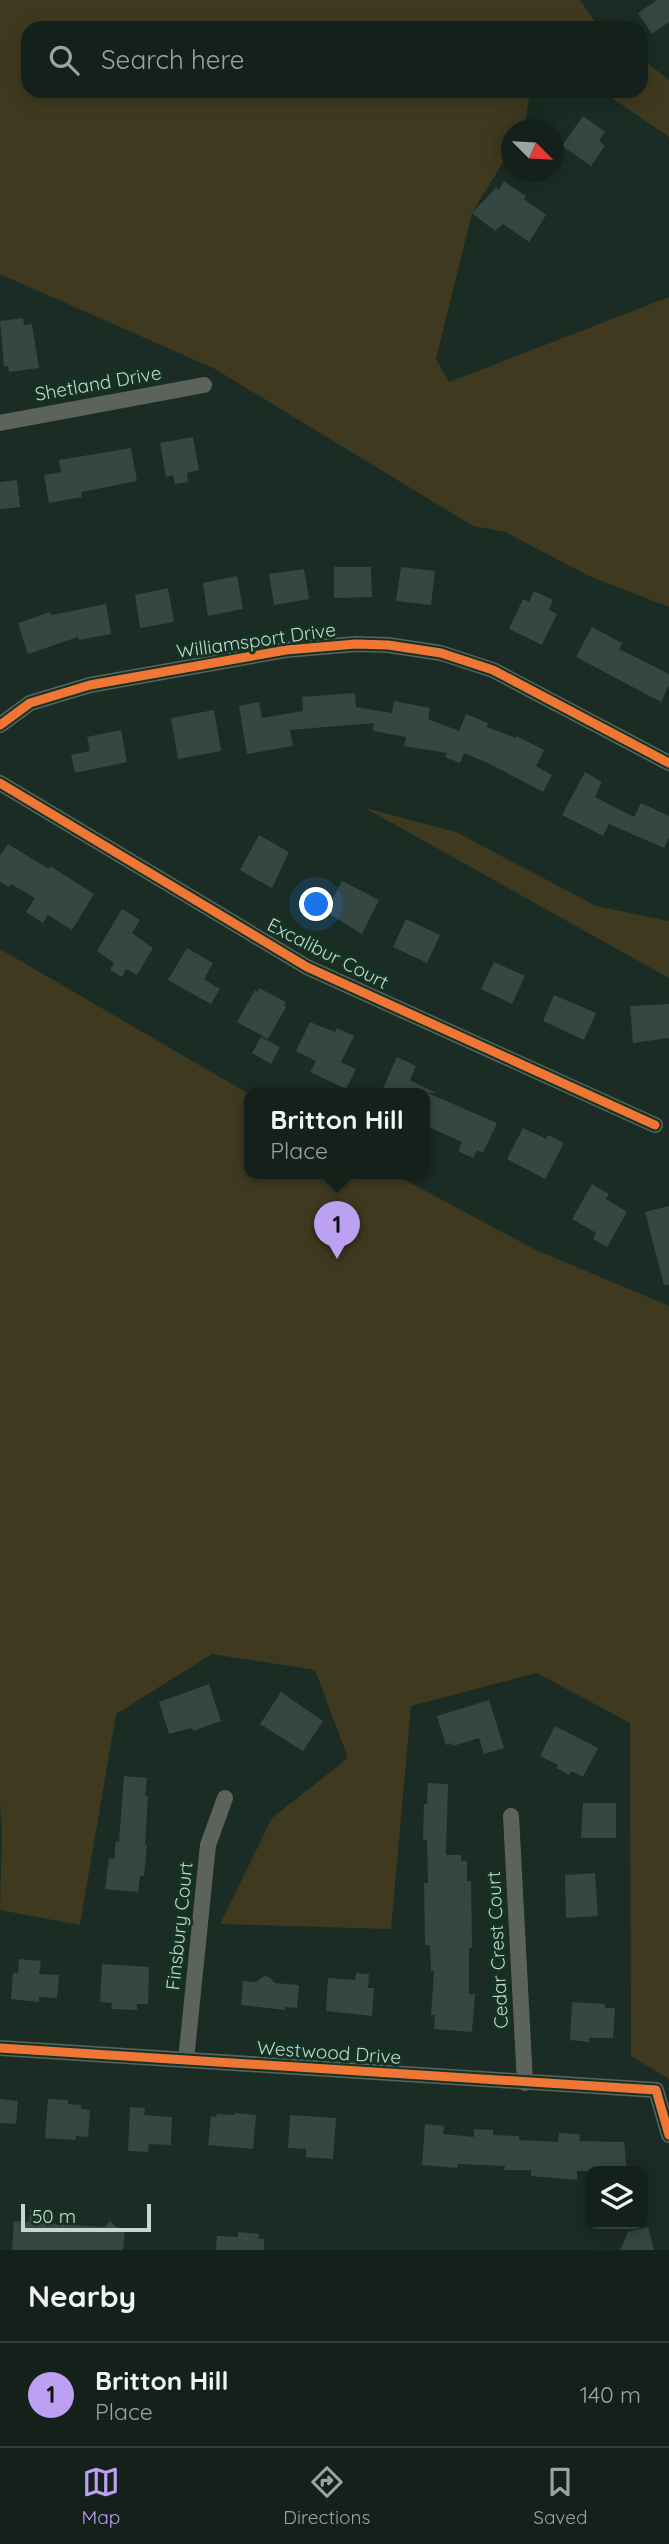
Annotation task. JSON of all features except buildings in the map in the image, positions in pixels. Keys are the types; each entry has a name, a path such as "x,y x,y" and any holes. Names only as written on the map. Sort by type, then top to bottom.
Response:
{"street":[{"name":"Shetland Drive","path":"0,422 204,385"},
{"name":"Williamsport Drive","path":"0,725 30,704 102,683 286,650 356,644 388,645 441,653 493,670 669,763"},
{"name":"Excalibur Court","path":"0,783 307,967 654,1125"},
{"name":"Finsbury Court","path":"186,2060 208,1845 225,1798"},
{"name":"Cedar Crest Court","path":"511,1816 524,2083"},
{"name":"Westwood Drive","path":"0,2048 656,2090 669,2135"}],"shaded area":[{"path":"0,0 580,0 595,21 21,21 21,98 529,98 526,119 501,119 501,165 472,213 436,359 449,382 669,297 669,607 589,576 505,532 473,526 215,369 0,274"},
{"path":"648,64 669,80 669,137 612,98 648,98"},
{"path":"365,808 456,832 596,906 669,921 669,978"},
{"path":"0,949 244,1091 244,1179 403,1179 534,1249 669,1306 669,2079 631,2056 630,1723 537,1673 411,1706 391,1929 220,1924 272,1818 348,1758 315,1670 212,1654 116,1714 80,1925 0,1910"}],"cycle path":[{"path":"0,725 30,703 90,685 286,650 356,644 388,645 441,653 493,670 669,763"},
{"path":"0,783 307,967 655,1125"},
{"path":"0,2048 656,2090 669,2135"}],"place":[{"name":"Britton Hill","path":"337,1259"}]}
